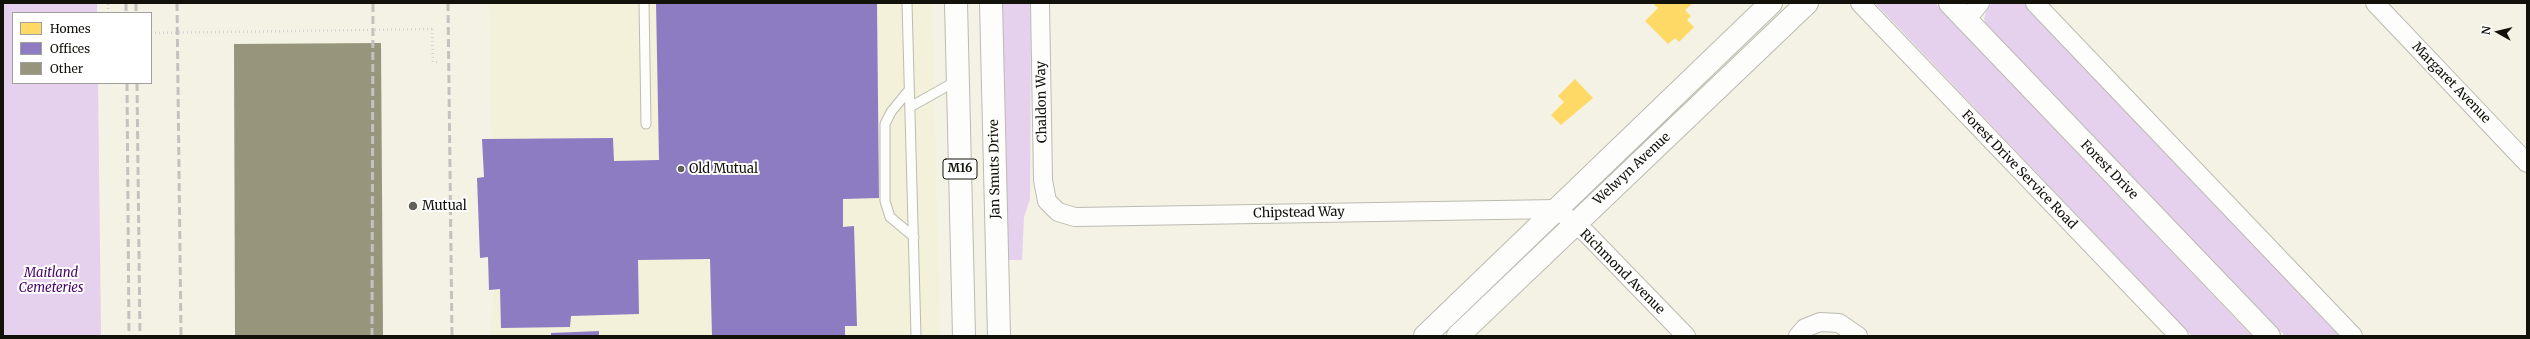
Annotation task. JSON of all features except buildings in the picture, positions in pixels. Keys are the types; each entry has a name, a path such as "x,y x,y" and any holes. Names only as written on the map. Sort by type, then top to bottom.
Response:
{"main road":[{"name":"M16","path":"956,3 964,336"},
{"name":"Jan Smuts Drive","path":"991,3 999,336"},
{"name":"Welwyn Avenue","path":"1425,336 1771,3"},
{"name":"Welwyn Avenue","path":"1458,336 1573,224 1698,108 1807,3"},
{"name":"Forest Drive","path":"1950,3 2269,336"}],"street":[{"name":"Chaldon Way","path":"1040,3 1043,180 1047,201"},
{"name":"Forest Drive Service Road","path":"1860,3 2179,336"},
{"path":"1966,20 1980,3"},
{"path":"2034,3 2353,336"},
{"name":"Margaret Avenue","path":"2375,3 2527,163"},
{"name":"Chipstead Way","path":"1047,201 1058,212 1075,217 1557,209"},
{"name":"Richmond Avenue","path":"1557,209 1590,237 1686,336"},
{"path":"1798,336 1806,328 1820,322 1839,323 1858,336"}],"lane":[{"path":"644,3 646,124"},
{"path":"908,3 916,336"},
{"path":"910,107 958,80"},
{"path":"1683,88 1698,108"},
{"path":"910,90 891,112 885,124 885,201 890,217 914,236"}],"path":[{"path":"152,33 432,29 433,62 440,62"}],"shaded area":[{"name":"Old Mutual","path":"489,3 932,3 940,336 490,336 494,289"}],"green space":[{"name":"Maitland Cemeteries","path":"3,3 97,3 97,12 12,12 12,84 98,84 101,336 3,336"},
{"path":"1000,3 1031,3 1030,199 1024,217 1022,260 1008,260"},
{"path":"1875,3 1935,3 2252,336 2192,336"},
{"path":"1992,3 2026,3 2345,336 2285,336 1986,27 1984,19 1987,9"}],"railway":[{"path":"126,3 126,12"},
{"path":"136,3 136,12"},
{"path":"177,3 181,336"},
{"path":"372,336 373,3"},
{"path":"448,3 452,336"},
{"path":"127,84 129,336"},
{"path":"137,84 140,336"}],"place":[{"name":"Old Mutual","path":"681,169"},
{"name":"Mutual","path":"413,206"}]}
